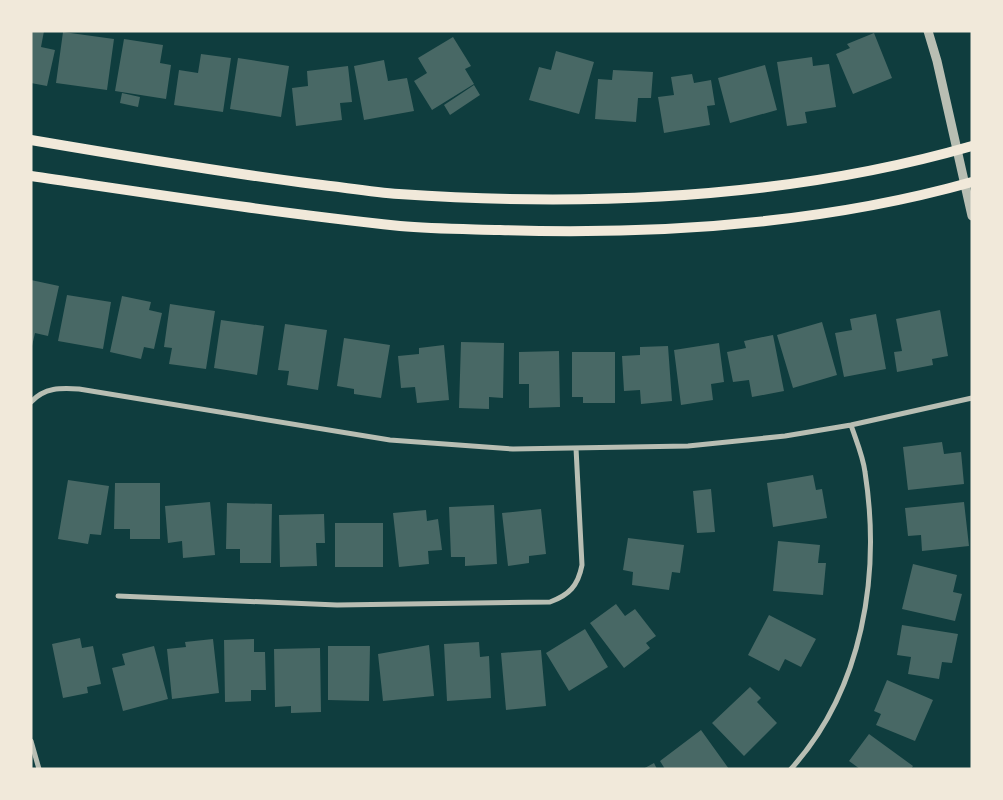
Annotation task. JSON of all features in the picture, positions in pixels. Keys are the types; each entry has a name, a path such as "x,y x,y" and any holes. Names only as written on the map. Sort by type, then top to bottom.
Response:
{"main road":[{"path":"31,140 237,174 398,194 505,198 626,198 770,186 895,165 972,146"},
{"path":"31,176 224,205 402,226 554,232 700,228 779,219 903,198 968,183"}],"street":[{"path":"928,31 937,62 956,150 968,183 972,216"},
{"path":"31,402 38,396 56,388 79,389 390,440 457,446 576,448 688,446 785,436 972,398"},
{"path":"791,769 826,720 837,698 856,650 866,610 871,546 865,471 851,424"},
{"path":"118,596 337,605 550,602 570,592 576,584 582,565 576,448"},
{"path":"31,741 39,769"}],"building":[{"path":"31,31 44,31 41,47 55,50 47,86 31,83"},
{"path":"63,32 114,39 107,90 56,83"},
{"path":"874,33 892,78 853,94 836,54 850,48 847,44"},
{"path":"453,37 471,66 465,69 474,84 432,110 414,81 427,73 418,58"},
{"path":"124,39 163,45 160,63 171,65 166,99 115,91"},
{"path":"556,51 594,62 579,114 529,100 539,67 551,70"},
{"path":"201,54 231,58 223,112 174,105 179,70 198,73"},
{"path":"812,57 813,66 829,64 836,107 805,112 807,123 787,126 777,62"},
{"path":"238,58 289,66 281,117 230,109"},
{"path":"384,60 388,81 407,78 414,111 364,120 354,66"},
{"path":"765,65 777,110 730,123 718,78"},
{"path":"348,66 352,102 340,103 342,120 296,126 292,88 308,86 307,71"},
{"path":"613,70 653,72 651,98 638,98 636,122 595,119 598,79 612,80"},
{"path":"692,74 694,83 711,80 715,105 707,106 710,125 664,133 658,97 674,95 671,77"},
{"path":"474,85 480,95 450,115 444,105"},
{"path":"122,93 140,97 138,107 120,103"},
{"path":"31,280 59,286 48,336 35,333 32,346"},
{"path":"67,295 111,302 103,349 58,341"},
{"path":"122,296 151,302 149,310 162,313 154,349 144,347 141,359 110,352"},
{"path":"170,304 215,311 206,369 169,364 172,348 164,347"},
{"path":"940,310 948,356 932,359 933,365 897,372 894,352 902,351 896,319"},
{"path":"876,314 886,369 844,377 835,333 852,330 850,319"},
{"path":"221,320 264,326 257,375 214,368"},
{"path":"822,322 837,375 793,388 777,335"},
{"path":"285,324 327,330 318,390 287,385 289,371 278,370"},
{"path":"773,335 784,391 752,397 749,380 733,382 727,352 746,348 744,341"},
{"path":"344,338 390,345 381,398 354,394 354,389 337,386"},
{"path":"461,342 504,343 503,398 489,397 489,409 459,408"},
{"path":"719,343 724,382 711,384 713,400 681,405 674,350"},
{"path":"444,345 449,400 417,403 415,387 401,388 398,356 419,354 419,348"},
{"path":"668,346 672,401 641,404 640,390 624,391 622,356 640,355 640,347"},
{"path":"559,351 560,407 529,408 529,384 519,384 519,352"},
{"path":"572,352 615,352 615,403 583,403 583,397 572,397"},
{"path":"942,442 944,454 961,452 964,484 908,490 903,447"},
{"path":"813,475 816,490 822,489 827,518 773,527 767,483"},
{"path":"68,480 109,486 101,535 90,534 88,544 58,539"},
{"path":"115,483 160,483 160,539 130,539 130,529 114,529"},
{"path":"711,489 715,532 697,533 693,491"},
{"path":"210,502 215,555 183,558 182,541 168,543 165,506"},
{"path":"964,502 969,546 922,551 921,535 908,536 905,508"},
{"path":"227,503 272,504 271,563 240,563 240,549 226,549"},
{"path":"494,505 497,564 465,566 465,557 451,557 449,507"},
{"path":"541,509 546,554 529,556 529,563 508,566 502,513"},
{"path":"426,510 427,521 438,519 442,550 428,551 429,564 399,567 393,513"},
{"path":"324,514 325,543 316,543 317,566 280,567 279,515"},
{"path":"335,523 383,523 383,567 335,567"},
{"path":"628,538 684,545 680,573 672,572 669,590 632,585 633,572 623,570"},
{"path":"778,541 820,545 818,563 826,563 823,595 773,591"},
{"path":"913,564 957,575 953,592 962,594 955,621 902,609"},
{"path":"616,604 625,616 635,609 656,636 646,643 650,648 624,668 590,623"},
{"path":"769,615 816,639 801,667 785,659 779,671 748,655"},
{"path":"902,625 958,634 952,663 942,662 939,679 908,674 911,657 897,655"},
{"path":"585,629 608,667 569,691 546,653"},
{"path":"80,638 82,648 93,646 101,684 87,687 88,693 63,698 52,644"},
{"path":"213,639 219,693 172,699 167,649 186,647 185,642"},
{"path":"254,639 254,652 265,652 266,690 251,690 251,701 225,702 224,640"},
{"path":"479,642 480,657 489,656 491,698 447,701 444,644"},
{"path":"429,645 434,696 383,701 378,654"},
{"path":"154,646 168,699 123,711 112,668 125,665 122,654"},
{"path":"328,646 370,646 369,701 328,700"},
{"path":"320,648 321,712 291,713 291,706 275,707 274,649"},
{"path":"541,650 546,706 506,710 501,653"},
{"path":"887,680 933,700 915,741 876,725 881,714 874,711"},
{"path":"750,687 761,698 757,702 777,723 744,756 712,723"},
{"path":"701,730 729,769 665,769 660,761"},
{"path":"869,734 913,766 911,769 860,769 849,761"},
{"path":"654,763 657,769 643,769"}]}
